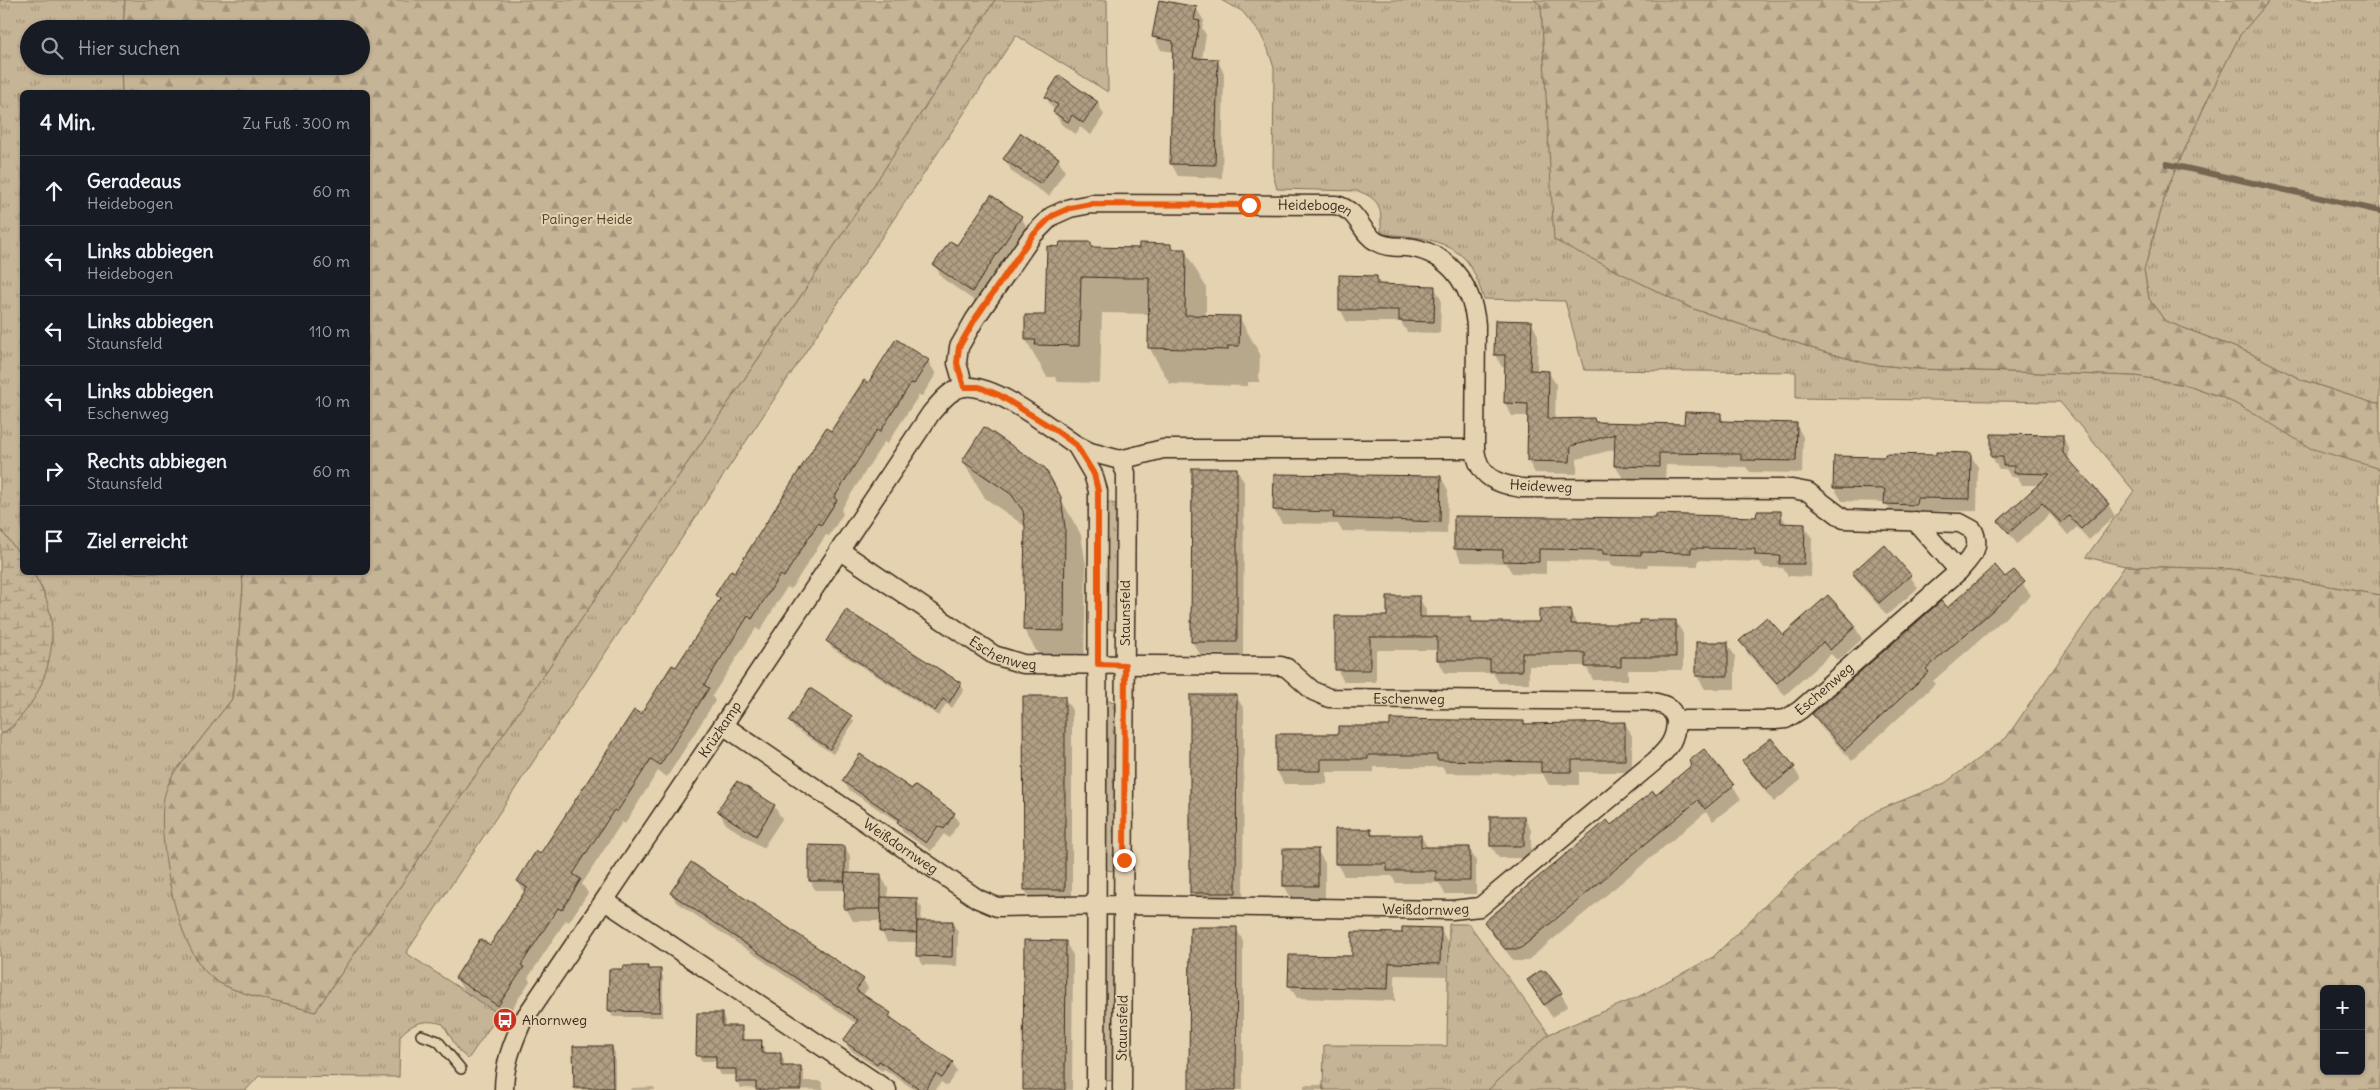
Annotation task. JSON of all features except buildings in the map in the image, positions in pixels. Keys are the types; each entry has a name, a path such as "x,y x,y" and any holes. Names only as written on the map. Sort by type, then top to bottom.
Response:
{"street":[{"name":"Heidebogen","path":"964,387 957,363 959,347 975,319 1032,236 1052,216 1070,208 1091,204 1336,205 1352,212 1372,239 1378,243 1417,248 1442,258 1457,273 1470,296 1475,310 1475,449"},
{"name":"Staunsfeld","path":"964,387 979,387 999,395 1076,445 1090,452 1120,460 1126,477 1122,1090"},
{"name":"Krüzkamp","path":"504,1090 504,1072 508,1055 522,1022 931,413 944,398 964,387"},
{"name":"Staunsfeld","path":"1076,445 1094,474 1098,491 1096,1090"},
{"path":"1120,460 1163,449 1475,449"},
{"name":"Heideweg","path":"1475,449 1477,462 1487,475 1501,484 1521,488 1792,489 1808,492 1844,519 1952,522 1968,526 1973,530 1978,544 1974,554 1959,571"},
{"path":"1915,521 1959,571"},
{"name":"Eschenweg","path":"839,550 994,655 1023,664 1285,666 1313,691 1329,698 1648,701 1664,704 1672,709 1676,720 1786,719 1800,710 1959,571"},
{"name":"Weißdornweg","path":"1124,905 1452,910 1480,907 1669,748 1674,738 1676,720"},
{"name":"Weißdornweg","path":"723,725 987,904 997,907 1097,906"},
{"path":"605,901 887,1090"},
{"path":"1097,906 1124,905"}],"lane":[{"path":"421,1035 438,1041 460,1069"}],"green space":[{"path":"0,0 125,0 124,20 20,20 20,75 121,75 122,90 20,90 20,554 0,529"},
{"name":"Palinger Heide","path":"125,0 995,0 821,266 315,1012 232,989 211,977 199,963 188,944 172,896 164,845 163,804 172,776 232,699 243,587 242,575 370,575 370,90 122,90 121,75 370,75 370,20 124,20"},
{"path":"995,0 1107,0 1108,92 1016,35 406,953 499,1014 468,1059 459,1051 443,1024 425,1022 414,1025 400,1036 399,1077 259,1076 246,1090 0,1090 0,735 13,727 52,644 51,618 44,592 34,575 242,575 243,587 232,699 172,776 166,795 164,820 165,849 169,880 186,938 198,961 211,977 232,989 315,1012 821,266"},
{"path":"1221,0 1534,0 1541,5 1555,240 1691,308 1824,352 1869,364 1919,369 2136,376 2191,386 2224,398 2380,469 2380,595 2231,569 2125,566 2086,557 2134,491 2060,402 1796,398 1796,372 1584,370 1565,301 1484,299 1467,261 1454,250 1435,241 1381,234 1379,207 1366,194 1358,191 1277,189 1273,174 1274,68 1260,33 1242,11"},
{"path":"1534,0 2270,0 2240,35 2210,94 2168,186 2144,270 2149,299 2165,321 2250,353 2302,380 2370,402 2380,403 2380,469 2310,448 2257,415 2224,398 2191,386 2136,376 1919,369 1869,364 1824,352 1691,308 1554,240 1541,5"},
{"path":"2270,0 2380,0 2380,403 2370,402 2302,380 2250,353 2165,321 2149,299 2144,270 2168,186 2210,94 2240,35"},
{"path":"1109,502 1118,505 1117,627 1112,630 1104,627 1106,504"},
{"path":"0,529 20,554 20,575 34,575 42,589 50,613 52,635 51,652 47,668 34,699 13,725 0,735"},
{"path":"2125,566 2231,569 2380,595 2380,1090 1488,1090 1549,1034 1636,998 1713,957 1802,869 1876,811 1945,783 2006,738"},
{"path":"1108,700 1117,703 1116,868 1111,871 1103,868 1105,702"},
{"path":"1449,924 1469,924 1549,1034 1488,1090 1323,1090 1324,1045 1447,1046"},
{"path":"1109,944 1116,945 1114,1080 1108,1081 1104,1078 1104,949"}],"waterway":[{"path":"2167,164 2380,211"}],"place":[{"name":"Ahornweg","path":"505,1020"}],"route":[{"path":"1124,860 1125,665 1098,664 1099,513 1096,480 1087,461 1076,445 1054,429 999,395 979,387 964,387 957,363 959,347 975,319 1032,236 1052,216 1070,208 1091,204 1249,205"}]}
